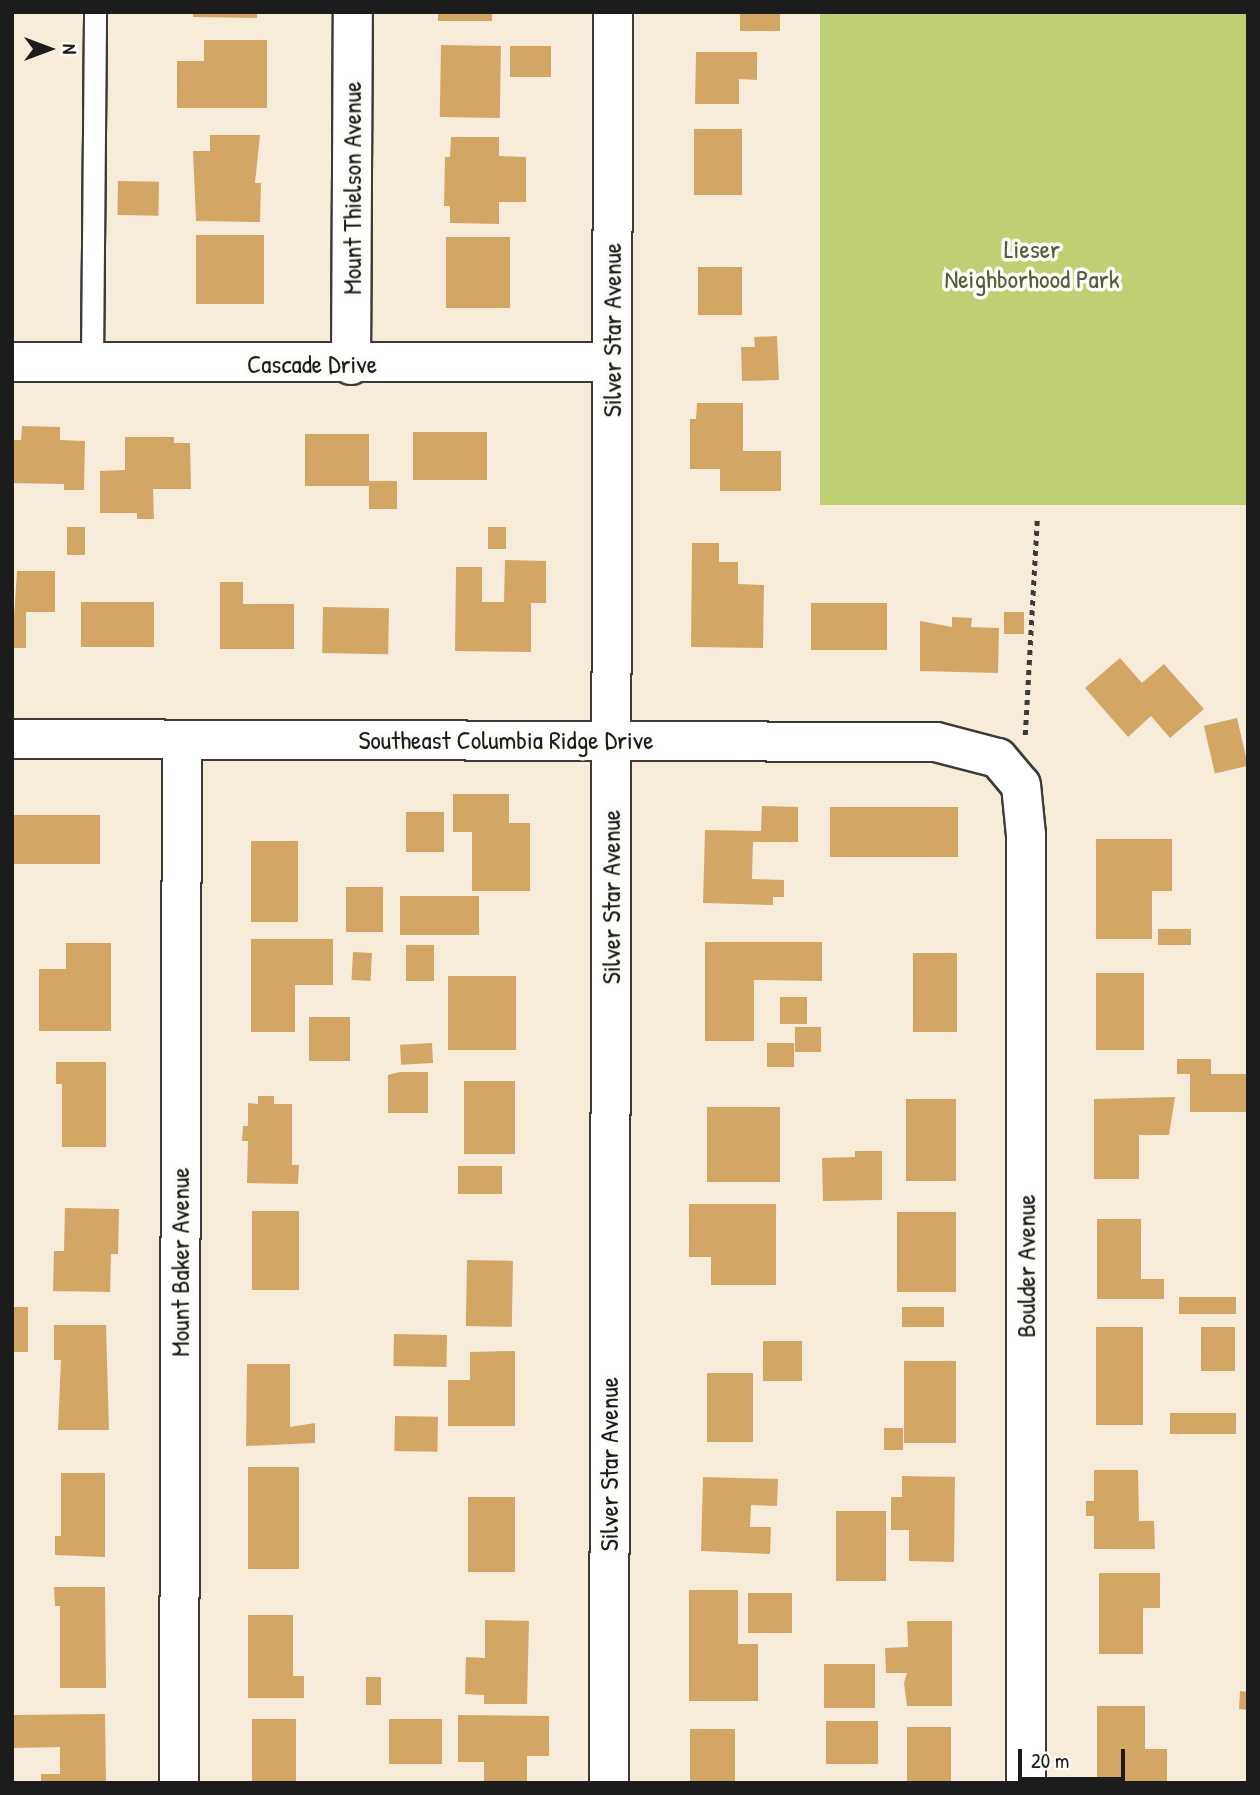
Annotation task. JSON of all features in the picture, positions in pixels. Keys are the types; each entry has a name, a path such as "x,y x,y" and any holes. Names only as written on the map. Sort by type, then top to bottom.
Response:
{"street":[{"name":"Mount Thielson Avenue","path":"351,365 353,12"},
{"name":"Silver Star Avenue","path":"609,1783 613,12"},
{"name":"Cascade Drive","path":"12,362 351,365 611,362"},
{"name":"Southeast Columbia Ridge Drive","path":"12,739 936,741 1003,764"},
{"name":"Mount Baker Avenue","path":"178,1783 182,741"},
{"name":"Boulder Avenue","path":"1003,764 1021,785 1026,835 1026,1783"}],"lane":[{"path":"92,362 95,12"}],"path":[{"path":"1003,764 1028,727 1037,517"}],"green space":[{"name":"Lieser Neighborhood Park","path":"820,12 1248,12 1248,505 820,505"}],"building":[{"path":"193,12 257,12 257,18 193,17"},
{"path":"438,12 492,12 492,21 438,21"},
{"path":"740,12 780,12 780,31 740,31"},
{"path":"204,40 267,40 267,108 177,108 177,61 204,61"},
{"path":"441,45 501,46 500,118 440,117"},
{"path":"510,46 551,46 551,77 510,77"},
{"path":"696,52 757,52 757,80 739,79 739,104 695,104"},
{"path":"694,129 742,129 742,195 694,195"},
{"path":"210,135 260,135 255,183 261,183 260,222 196,221 193,151 210,151"},
{"path":"451,137 499,137 499,156 526,157 526,202 499,202 499,224 450,223 450,206 444,206 445,157 450,157"},
{"path":"118,181 159,182 158,216 117,215"},
{"path":"196,235 264,235 264,304 196,304"},
{"path":"446,237 510,237 510,308 446,308"},
{"path":"698,267 742,267 742,315 698,315"},
{"path":"777,336 779,380 742,381 741,347 755,347 754,337"},
{"path":"697,403 743,403 743,451 781,451 781,491 720,491 720,469 690,469 690,419 696,419"},
{"path":"22,426 60,427 60,440 85,441 84,490 64,490 64,484 12,483 12,440 21,440"},
{"path":"413,432 487,432 487,480 413,480"},
{"path":"305,434 369,434 369,481 397,481 397,509 369,509 369,486 305,486"},
{"path":"125,437 174,437 174,443 190,443 191,489 153,489 154,519 137,519 137,513 100,513 100,471 125,470"},
{"path":"67,527 85,527 85,555 67,555"},
{"path":"488,527 506,527 506,549 488,549"},
{"path":"692,543 719,543 719,562 738,562 738,584 764,585 763,648 691,647"},
{"path":"505,560 546,561 546,603 531,603 531,652 455,651 456,567 482,567 482,602 504,602"},
{"path":"17,571 55,571 55,612 26,612 26,648 12,648"},
{"path":"220,582 243,582 243,604 294,604 294,649 220,649"},
{"path":"81,602 154,602 154,647 81,647"},
{"path":"811,603 887,603 887,650 811,650"},
{"path":"323,607 389,608 388,654 322,653"},
{"path":"1004,612 1024,612 1024,634 1004,634"},
{"path":"952,617 972,618 971,627 999,628 998,673 920,671 920,621 952,627"},
{"path":"1120,658 1142,683 1164,664 1204,709 1170,738 1151,716 1128,737 1085,688"},
{"path":"1237,718 1248,766 1215,773 1204,726"},
{"path":"453,794 509,794 509,823 530,823 530,891 472,891 472,832 453,832"},
{"path":"762,806 798,807 798,842 753,842 752,879 784,880 784,897 773,897 773,905 703,903 705,830 761,831"},
{"path":"830,807 958,807 958,857 830,857"},
{"path":"406,812 444,812 444,852 406,852"},
{"path":"12,815 100,815 100,864 12,864"},
{"path":"1096,839 1172,839 1172,891 1152,891 1152,939 1096,939"},
{"path":"251,841 298,841 298,922 251,922"},
{"path":"346,887 383,887 383,932 346,932"},
{"path":"400,896 479,896 479,935 400,935"},
{"path":"1158,929 1191,929 1191,945 1158,945"},
{"path":"251,939 333,939 333,985 295,985 295,1032 251,1032"},
{"path":"705,942 822,942 822,981 754,980 754,1041 705,1041"},
{"path":"66,943 111,943 111,1031 39,1031 39,969 66,969"},
{"path":"406,945 434,945 434,981 406,981"},
{"path":"353,952 372,953 371,981 352,980"},
{"path":"913,953 957,953 957,1032 913,1032"},
{"path":"1096,973 1144,973 1144,1050 1096,1050"},
{"path":"448,976 516,976 516,1050 448,1050"},
{"path":"780,997 807,997 807,1024 780,1024"},
{"path":"309,1017 350,1017 350,1061 309,1061"},
{"path":"795,1027 821,1027 821,1052 795,1052"},
{"path":"432,1043 433,1063 401,1065 400,1045"},
{"path":"767,1043 794,1043 794,1067 767,1067"},
{"path":"1177,1059 1211,1059 1211,1074 1177,1074"},
{"path":"56,1062 106,1062 106,1147 62,1147 62,1084 56,1084"},
{"path":"428,1072 428,1113 388,1113 388,1075"},
{"path":"1190,1074 1248,1074 1248,1112 1190,1112"},
{"path":"464,1081 515,1081 515,1154 464,1154"},
{"path":"258,1096 274,1096 274,1104 292,1104 292,1165 299,1165 298,1184 247,1183 248,1141 242,1141 243,1126 248,1126 248,1103 258,1104"},
{"path":"1175,1097 1169,1135 1139,1135 1139,1179 1094,1179 1094,1099"},
{"path":"906,1099 956,1099 956,1181 906,1181"},
{"path":"707,1107 780,1107 780,1182 707,1182"},
{"path":"855,1151 882,1151 882,1200 823,1201 822,1158 855,1157"},
{"path":"458,1166 502,1166 502,1194 458,1194"},
{"path":"689,1204 776,1204 776,1285 711,1285 711,1257 689,1257"},
{"path":"65,1208 119,1209 118,1254 111,1254 110,1292 53,1291 54,1251 64,1251"},
{"path":"252,1211 299,1211 299,1290 252,1290"},
{"path":"897,1212 956,1212 956,1292 897,1292"},
{"path":"1097,1219 1141,1219 1141,1279 1164,1279 1164,1299 1097,1299"},
{"path":"467,1260 513,1261 512,1327 466,1326"},
{"path":"1179,1297 1236,1297 1236,1314 1179,1314"},
{"path":"12,1307 28,1307 28,1352 12,1352"},
{"path":"902,1307 944,1307 944,1327 902,1327"},
{"path":"54,1325 106,1325 109,1430 58,1430 61,1360 54,1360"},
{"path":"1096,1327 1143,1327 1143,1425 1096,1425"},
{"path":"1201,1327 1235,1327 1235,1371 1201,1371"},
{"path":"394,1334 447,1335 446,1367 393,1366"},
{"path":"763,1341 802,1341 802,1381 763,1381"},
{"path":"515,1351 515,1426 448,1426 448,1380 470,1380 470,1352"},
{"path":"904,1361 956,1361 956,1443 904,1443"},
{"path":"247,1364 290,1364 290,1427 315,1423 315,1443 246,1446"},
{"path":"707,1373 753,1373 753,1442 707,1442"},
{"path":"1170,1413 1236,1413 1236,1434 1170,1434"},
{"path":"395,1416 438,1417 437,1452 394,1451"},
{"path":"884,1428 903,1428 903,1450 884,1450"},
{"path":"248,1467 299,1467 299,1569 248,1569"},
{"path":"1094,1470 1138,1470 1139,1521 1154,1521 1155,1549 1094,1549 1094,1516 1086,1516 1086,1501 1094,1501"},
{"path":"61,1473 105,1473 105,1557 55,1555 55,1536 61,1536"},
{"path":"902,1476 955,1477 954,1562 909,1561 909,1530 891,1530 891,1497 902,1497"},
{"path":"703,1477 778,1479 777,1506 751,1505 750,1527 771,1527 770,1554 701,1551"},
{"path":"468,1497 515,1497 515,1572 468,1572"},
{"path":"836,1511 886,1511 886,1581 836,1581"},
{"path":"1099,1573 1160,1573 1160,1608 1143,1608 1143,1654 1099,1654"},
{"path":"54,1587 105,1587 106,1688 60,1688 60,1606 55,1606"},
{"path":"689,1590 738,1590 738,1644 758,1644 758,1701 689,1701"},
{"path":"748,1593 792,1593 792,1633 748,1633"},
{"path":"248,1615 293,1615 293,1676 304,1676 304,1698 248,1698"},
{"path":"485,1620 529,1621 527,1704 484,1704 484,1695 465,1694 466,1657 485,1658"},
{"path":"907,1621 952,1621 952,1706 907,1706 904,1683 907,1673 886,1673 885,1648 908,1647"},
{"path":"824,1664 875,1664 875,1708 824,1708"},
{"path":"366,1677 381,1677 381,1705 366,1705"},
{"path":"1240,1691 1248,1692 1248,1710 1239,1709"},
{"path":"1097,1706 1145,1706 1145,1749 1167,1749 1167,1783 1097,1783"},
{"path":"105,1714 106,1783 41,1783 41,1774 60,1774 60,1747 14,1748 14,1715"},
{"path":"458,1715 549,1716 549,1756 527,1756 527,1783 484,1783 484,1762 458,1762"},
{"path":"252,1719 296,1719 296,1783 252,1783"},
{"path":"389,1719 442,1719 442,1764 389,1764"},
{"path":"826,1721 878,1721 878,1764 826,1764"},
{"path":"907,1727 951,1727 951,1783 907,1783"},
{"path":"690,1729 735,1729 735,1783 690,1783"}]}
